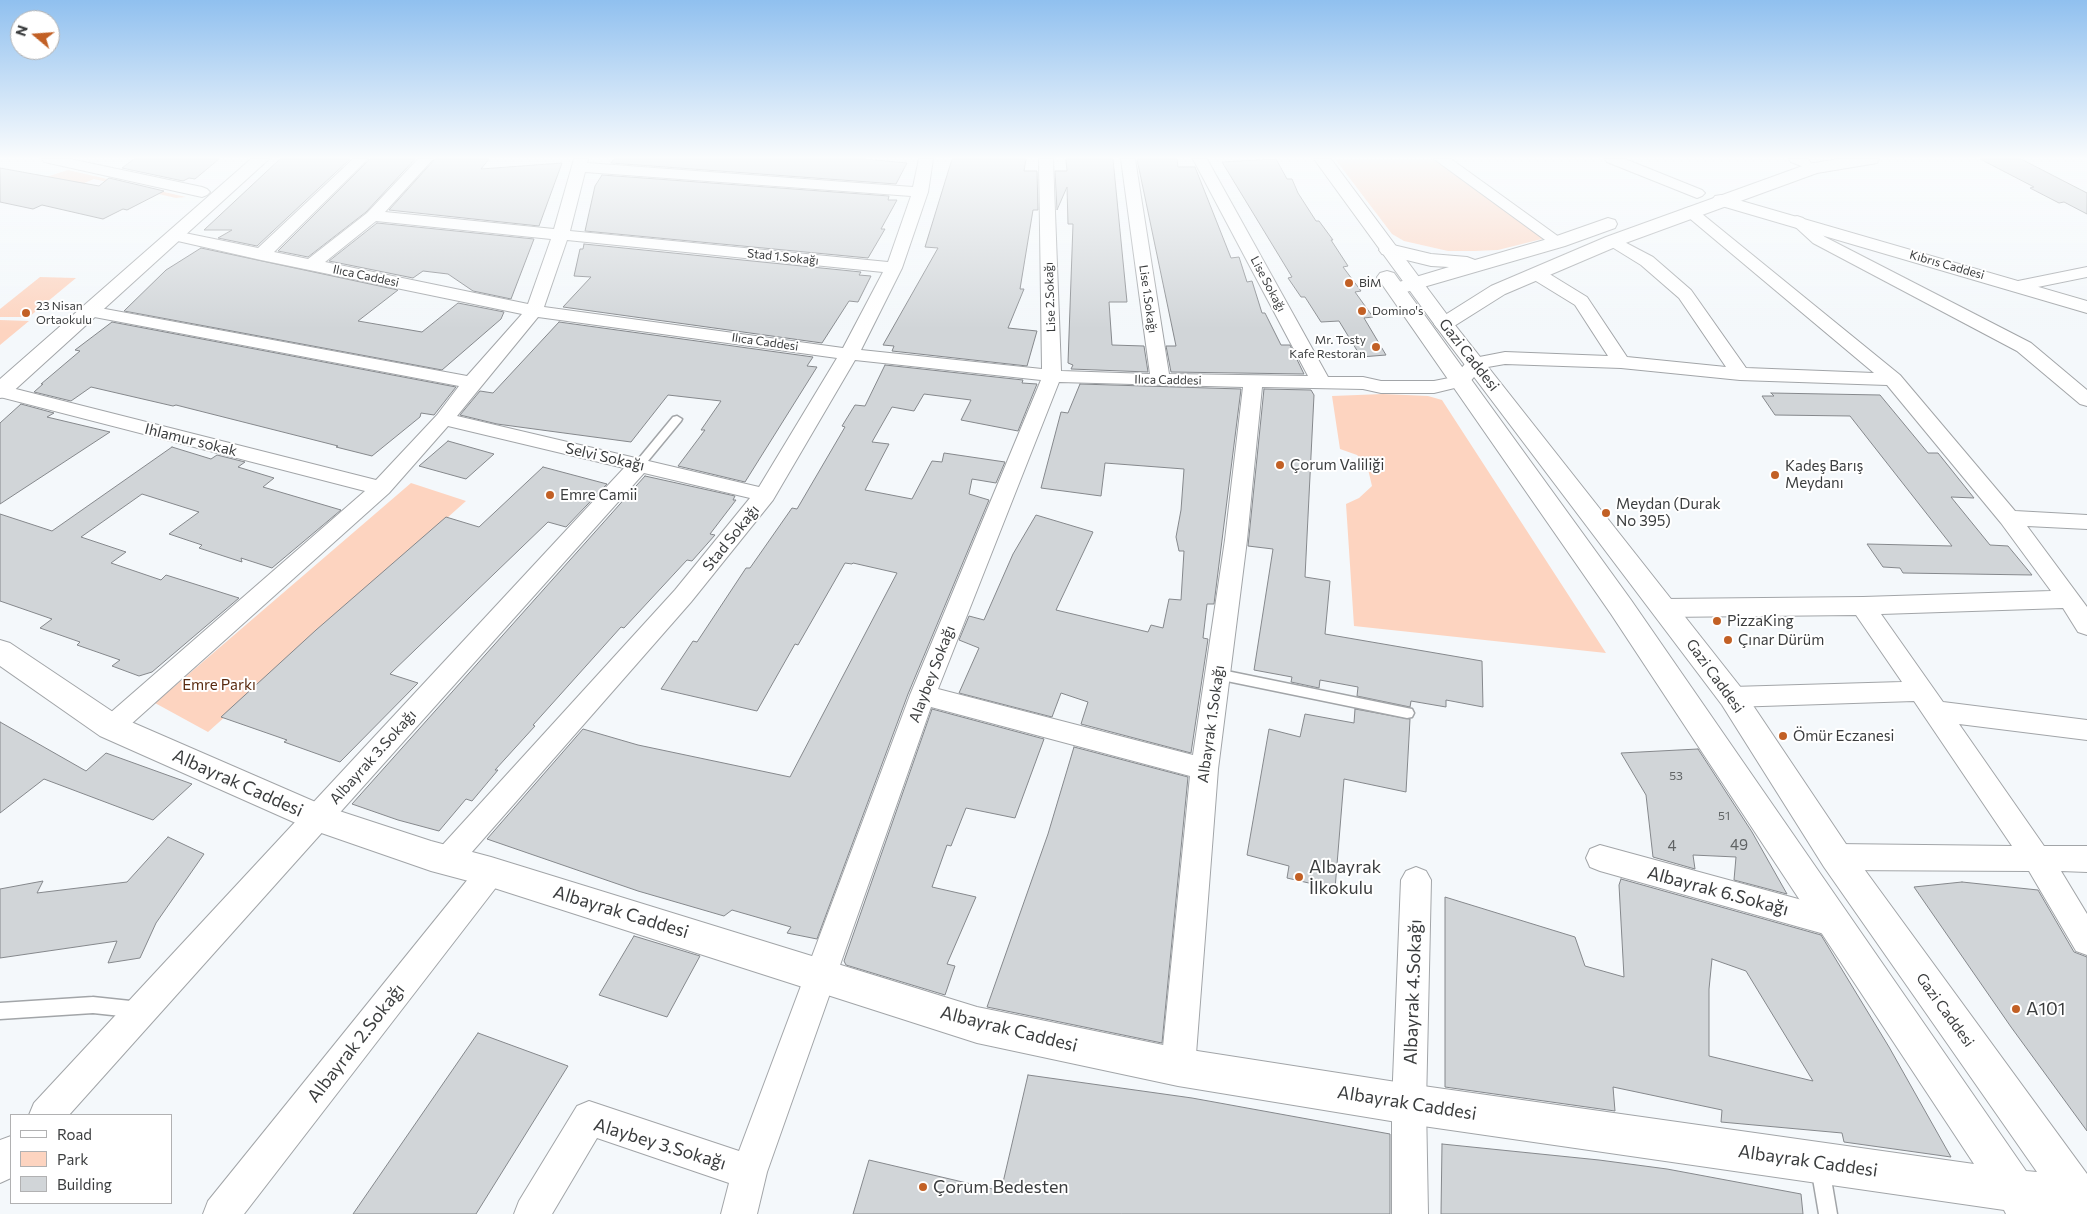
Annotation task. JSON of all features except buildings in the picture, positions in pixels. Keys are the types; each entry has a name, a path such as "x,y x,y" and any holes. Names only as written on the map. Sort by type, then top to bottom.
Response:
{"street":[{"path":"0,368 175,216"},
{"path":"0,391 198,216"},
{"path":"260,255 301,216"},
{"path":"312,264 374,216"},
{"name":"Stad 1.Sokağı","path":"374,216 894,268"},
{"path":"111,727 382,488 444,419 472,383 534,311 566,216"},
{"name":"Stad Sokağı","path":"447,860 683,596 765,495 849,354 894,268 912,216"},
{"name":"Lise 2.Sokağı","path":"1048,216 1052,376"},
{"name":"Lise 1.Sokağı","path":"1136,216 1160,380"},
{"name":"Lise Sokağı","path":"1231,216 1321,382"},
{"name":"Gazi Caddesi","path":"1349,216 1468,372 1664,608 1732,697 1836,858 2084,1201"},
{"name":"Gazi Caddesi","path":"1364,216 1390,250 1408,291 1444,324 1468,372 1621,607 2024,1203"},
{"path":"1521,216 1558,242"},
{"path":"1444,324 1498,290 1612,240 1680,216"},
{"path":"1694,216 1893,379 2014,524 2070,599 2087,626"},
{"name":"Kıbrıs Caddesi","path":"1778,216 2087,307"},
{"path":"1408,291 1483,264 1558,242 1622,219"},
{"path":"1797,221 1819,240 2024,347 2087,400"},
{"name":"Ilıca Caddesi","path":"175,236 534,311 849,354 1052,376 1434,386 1505,358 1621,362 1740,374 1893,379"},
{"path":"1612,240 1647,261 1684,294 1740,374"},
{"path":"1390,250 1431,260 1483,264"},
{"path":"2018,286 2087,272"},
{"path":"1537,274 1581,301 1621,362"},
{"path":"1408,291 1455,292 1498,290"},
{"path":"89,311 472,383"},
{"name":"Alaybey Sokağı","path":"740,1214 749,1172 923,695 1052,376"},
{"name":"Albayrak 1.Sokağı","path":"1178,1067 1204,769 1236,540 1253,382"},
{"name":"Ihlamur sokak","path":"0,391 382,488"},
{"name":"Selvi Sokağı","path":"444,419 765,495"},
{"name":"Albayrak 3.Sokağı","path":"47,1114 639,465"},
{"path":"2014,524 2087,522"},
{"path":"2014,524 2087,534"},
{"path":"1664,608 1863,606 2070,599"},
{"path":"1863,606 2038,859 2087,941"},
{"name":"Albayrak Caddesi","path":"0,650 111,727 318,818 977,1025 1178,1067 1409,1104 1819,1163 2024,1203 2084,1201"},
{"path":"923,695 1204,769"},
{"path":"1732,697 1928,701 2087,730"},
{"name":"Albayrak 6.Sokağı","path":"1600,858 1836,924"},
{"path":"1836,858 2087,859"},
{"name":"Albayrak 2.Sokağı","path":"221,1214 491,872"},
{"name":"Albayrak 4.Sokağı","path":"1410,1214 1409,1104 1416,880"},
{"name":"Alaybey 3.Sokağı","path":"532,1214 589,1118 749,1172"},
{"path":"0,1165 10,1154"}],"lane":[{"path":"639,465 676,419"},
{"path":"1217,674 1408,713"},
{"path":"0,1011 94,1005 142,1010"},
{"path":"1819,1163 1828,1214"}],"green space":[{"path":"1378,216 1515,216 1546,238 1498,250 1448,251 1404,241 1392,234"},
{"path":"40,277 76,278 29,317 0,317 0,309"},
{"path":"0,320 29,321 0,345"},
{"path":"1383,394 1428,396 1442,400 1606,653 1354,626 1346,504 1359,498 1372,486 1367,465 1357,455 1340,449 1332,396"},
{"name":"Emre Parkı","path":"411,483 466,501 208,732 155,703"}],"place":[{"name":"BİM","path":"1349,283"},
{"name":"Domino's","path":"1362,311"},
{"name":"23 Nisan Ortaokulu","path":"26,313"},
{"name":"Mr. Tosty Kafe Restoran","path":"1376,347"},
{"name":"Çorum Valiliği","path":"1280,465"},
{"name":"Kadeş Barış Meydanı","path":"1775,475"},
{"name":"Emre Camii","path":"550,495"},
{"name":"Meydan (Durak No 395)","path":"1606,513"},
{"name":"PizzaKing","path":"1717,621"},
{"name":"Çınar Dürüm","path":"1728,640"},
{"name":"Ömür Eczanesi","path":"1783,736"},
{"name":"Albayrak İlkokulu","path":"1299,877"},
{"name":"A101","path":"2016,1009"},
{"name":"Çorum Bedesten","path":"923,1187"}]}
